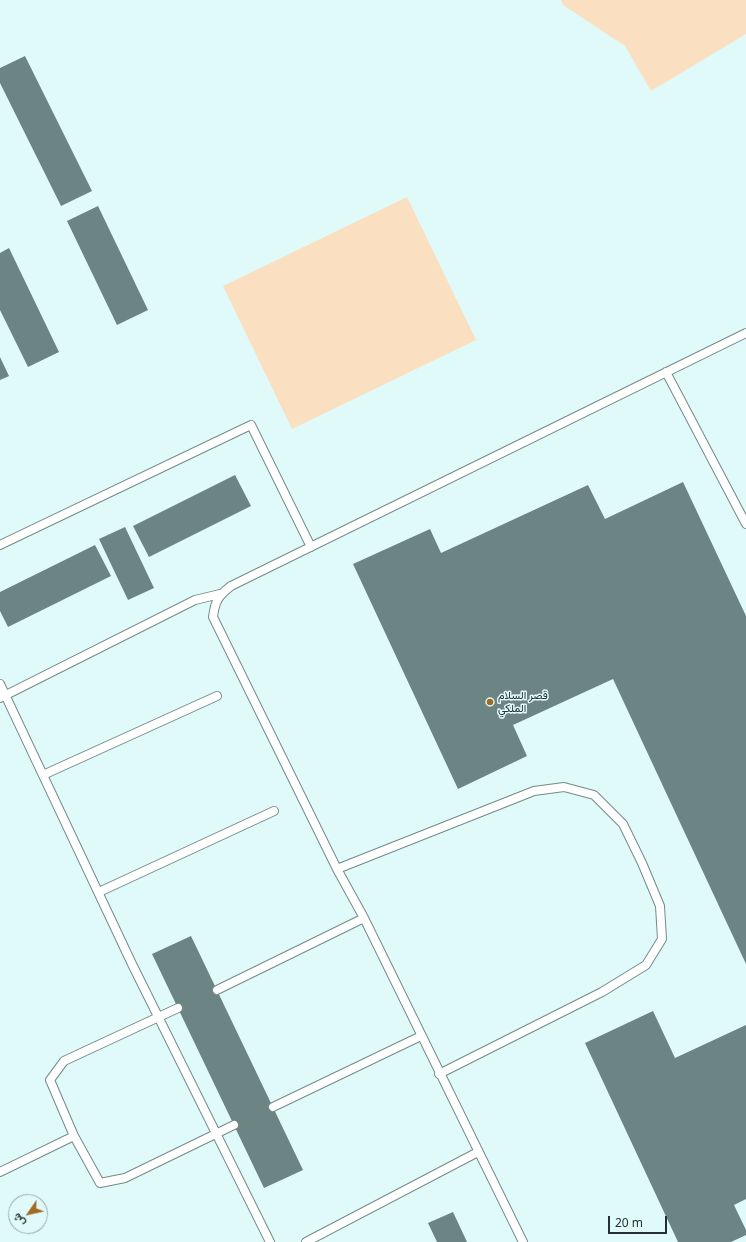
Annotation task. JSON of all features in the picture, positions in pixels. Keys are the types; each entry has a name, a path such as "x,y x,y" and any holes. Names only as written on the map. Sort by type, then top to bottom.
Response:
{"lane":[{"path":"3,697 195,600 220,594 231,586 746,333"},
{"path":"666,372 746,524"},
{"path":"0,545 251,425 311,547"},
{"path":"220,594 214,604 213,617 364,918 439,1074 523,1242"},
{"path":"0,684 3,697 43,775 159,1017 270,1242"},
{"path":"43,775 217,696"},
{"path":"338,868 534,791 564,786 594,795 624,824 660,906 662,939 646,966 602,992 439,1074"},
{"path":"99,892 274,811"},
{"path":"217,990 364,918"},
{"path":"178,1008 64,1061 50,1080 74,1136 100,1183 124,1178 234,1125"},
{"path":"273,1107 421,1036"},
{"path":"0,1172 74,1136"},
{"path":"306,1242 478,1152"}],"shaded area":[{"path":"561,0 746,0 746,34 651,91 625,46 563,5"},
{"path":"407,197 476,340 292,429 223,286"}],"building":[{"path":"25,56 92,191 61,206 0,83 0,68"},
{"path":"98,206 148,310 117,325 67,221"},
{"path":"9,248 59,352 28,367 0,310 0,253"},
{"path":"0,357 9,376 0,380"},
{"path":"235,475 251,506 149,557 133,526"},
{"name":"قصر السلام الملكي","path":"683,482 746,616 746,964 613,679 513,725 527,756 458,789 353,564 430,529 441,553 588,485 605,519"},
{"path":"125,527 154,588 128,600 99,539"},
{"path":"95,545 111,576 8,627 0,611 0,592"},
{"path":"191,936 303,1170 264,1188 152,954"},
{"path":"653,1011 675,1058 746,1025 746,1199 734,1205 746,1230 746,1235 731,1242 678,1242 585,1043"},
{"path":"453,1212 467,1242 437,1242 428,1223"}],"place":[{"name":"قصر السلام الملكي","path":"490,702"}]}
